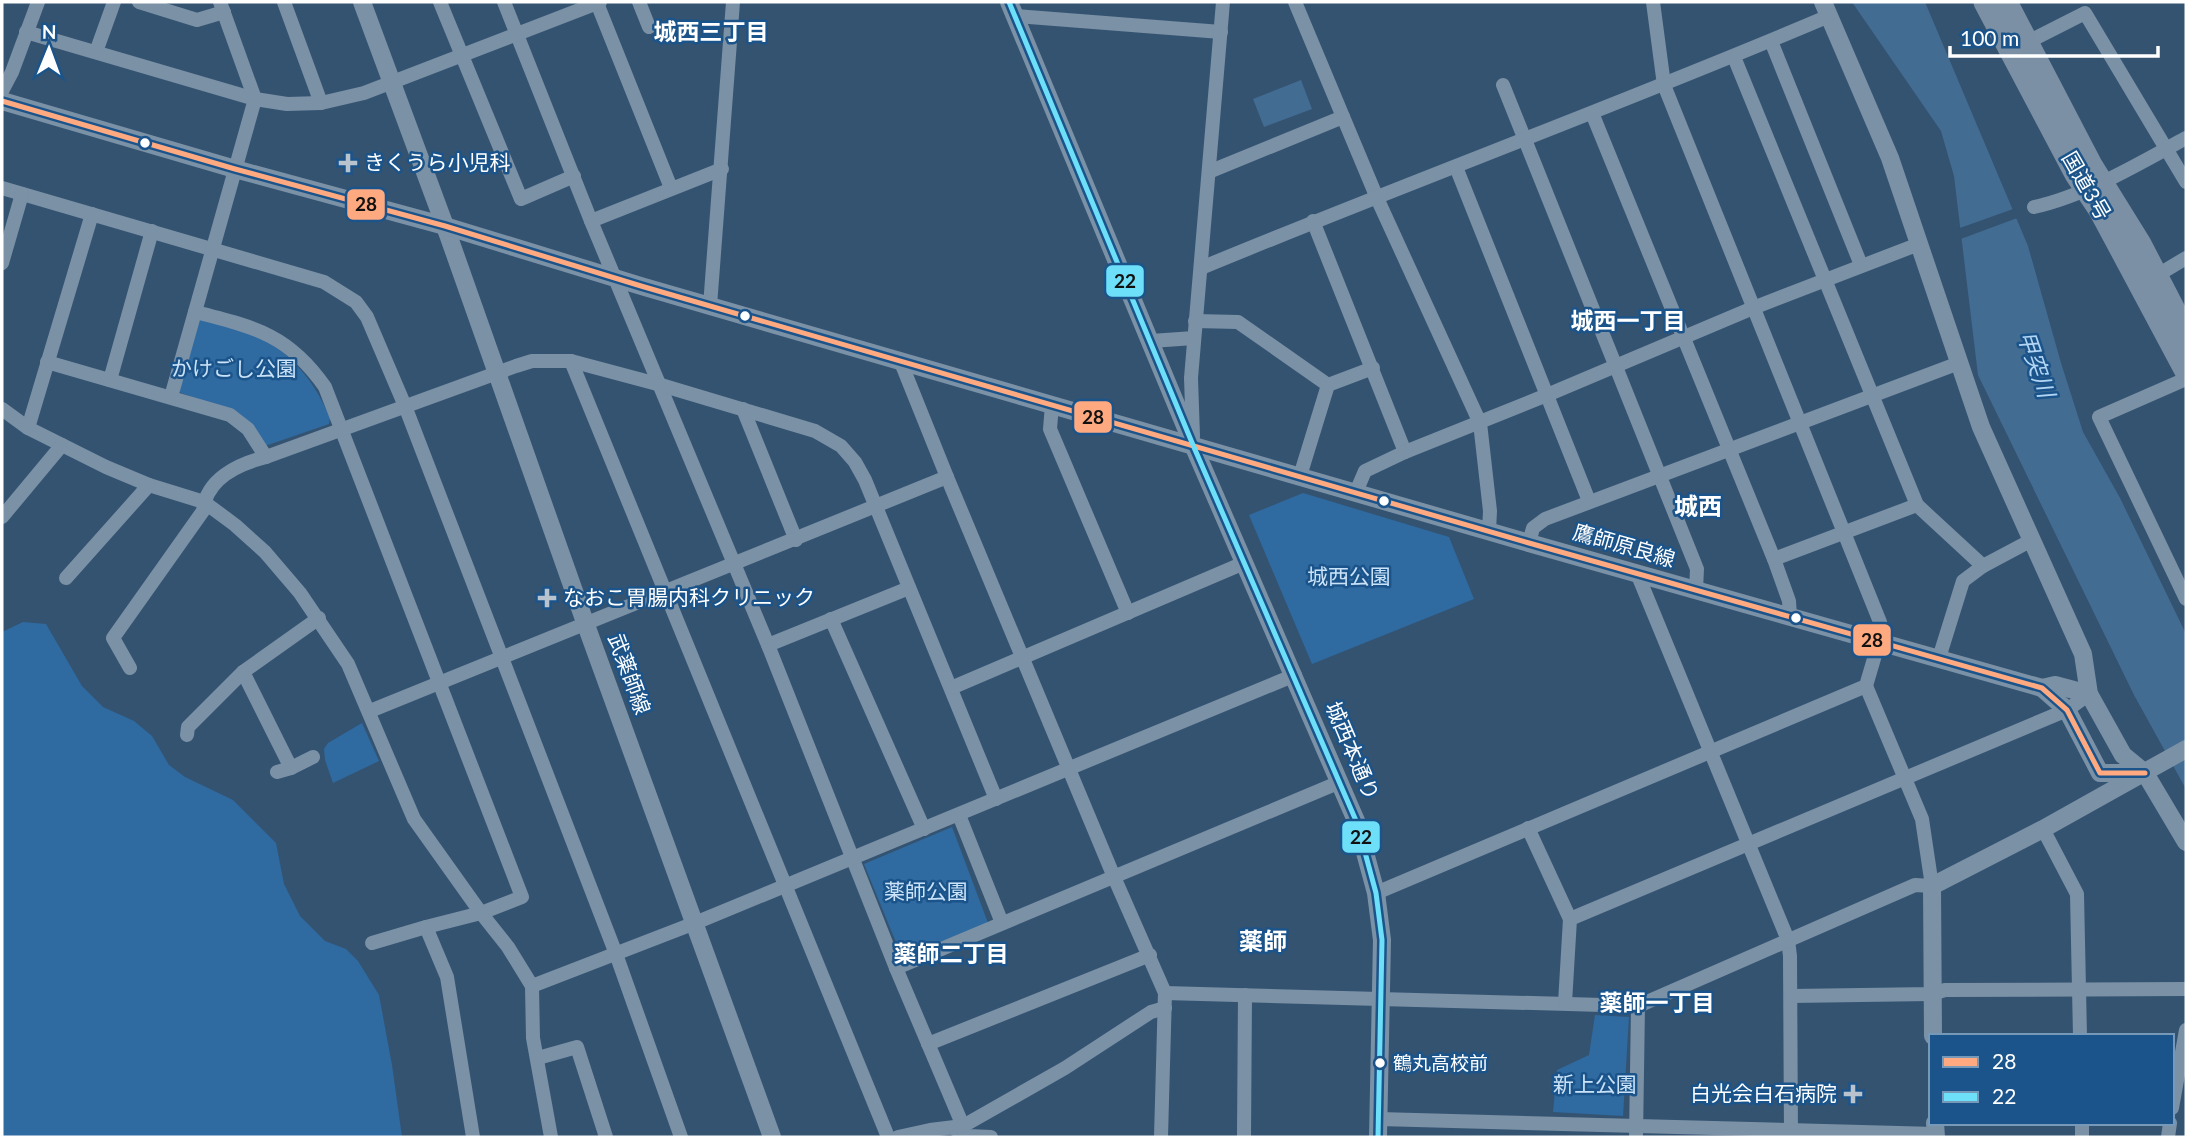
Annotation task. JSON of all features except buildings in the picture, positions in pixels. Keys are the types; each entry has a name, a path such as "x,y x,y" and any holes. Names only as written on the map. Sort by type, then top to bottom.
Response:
{"highway":[{"name":"国道3号","path":"1985,2 2094,185 2162,329 2186,371"},
{"name":"国道3号","path":"2006,2 2091,165 2094,185 2140,243 2186,333"}],"street":[{"path":"2,91 12,72 38,2"},
{"path":"96,52 114,2"},
{"path":"139,2 197,20 222,7 255,99 171,397"},
{"path":"284,2 321,103"},
{"name":"武薬師線","path":"362,2 772,1137"},
{"path":"440,2 521,199 574,176"},
{"path":"504,2 591,221 768,645 928,1044 958,1127 968,1136 991,1137"},
{"path":"26,32 255,99 287,104 321,103 363,93 599,2 671,188"},
{"path":"639,2 649,27"},
{"path":"710,306 733,2"},
{"path":"1194,445 1191,378 1223,2"},
{"path":"1295,2 1377,198 1480,423 1490,511 1489,531"},
{"path":"1653,2 1664,85 1880,622 1880,641 1866,686 1922,819 1932,886 1933,1034"},
{"path":"1012,9 1221,32"},
{"name":"城西本通り","path":"1012,9 1244,563 1357,823 1376,893 1382,940 1378,1137"},
{"path":"1201,268 1313,221 1734,57 1771,41 1826,9 1890,158 1981,427 2083,654 2089,694 2123,755 2151,770 2186,842"},
{"path":"2028,42 2085,13 2186,182"},
{"path":"1771,41 1861,265"},
{"path":"1734,57 1917,505 1983,566"},
{"path":"1503,85 1697,569 1696,590"},
{"name":"鷹師原良線","path":"2,101 235,169 445,226 615,279 1529,543 2042,688 2067,710 2100,773"},
{"path":"1592,113 1774,559 1789,601 1790,617"},
{"path":"1210,171 1343,117"},
{"path":"2034,207 2094,185 2186,138"},
{"path":"1455,167 1589,501"},
{"path":"591,221 722,169"},
{"path":"2,188 324,282 356,302 376,335 405,406 616,954 681,1137"},
{"path":"2,263 22,194"},
{"path":"28,428 92,214"},
{"path":"1313,221 1405,452"},
{"path":"110,380 152,232"},
{"path":"1356,492 1365,471 1405,452 1547,396 1753,308 1919,244"},
{"path":"2156,276 2186,258"},
{"path":"195,312 252,326 284,344 312,369 325,387 522,897 481,912 372,943"},
{"path":"1195,321 1238,322 1328,385"},
{"path":"1151,341 1194,338"},
{"path":"900,360 1114,877 1166,993 1161,1137"},
{"path":"130,668 113,638 203,511 204,502 213,486 227,472 244,462 266,457 532,361 571,361 815,430 830,438 855,462 996,799"},
{"path":"571,361 888,1137"},
{"path":"47,362 230,415 248,429 266,457"},
{"path":"1529,543 1532,528 1545,519 1959,363"},
{"path":"1328,385 1373,368"},
{"path":"2186,379 2099,417 2186,599"},
{"path":"1300,476 1328,385"},
{"path":"1052,405 1050,429 1128,613"},
{"path":"2,409 28,428 62,445 149,485 204,502 265,552 318,618 348,664 414,819 508,947 532,986 533,1038 551,1137"},
{"path":"743,409 796,540"},
{"path":"2,517 62,445"},
{"path":"370,711 947,477"},
{"path":"66,578 149,485"},
{"path":"1774,559 1917,505"},
{"path":"1938,658 1963,581 1983,566 2032,540"},
{"path":"951,688 1244,563"},
{"path":"1637,573 1788,940 1791,996 1791,1134"},
{"path":"768,645 909,588"},
{"path":"187,735 188,727 243,672 318,618"},
{"path":"831,619 923,829"},
{"path":"243,672 284,770 313,757"},
{"path":"532,986 695,923 1294,675"},
{"name":"鷹師原良線","path":"2042,688 2055,685 2089,694"},
{"path":"1376,893 1866,686"},
{"path":"1570,919 2067,710 2089,694"},
{"path":"1166,993 1638,1006 1915,885 1932,886 2043,829 2186,749"},
{"path":"2092,802 2100,773 2151,770"},
{"path":"896,968 1340,782"},
{"path":"959,814 1002,923"},
{"path":"1528,828 1570,919 1565,1003"},
{"path":"2043,829 2077,894 2080,1034"},
{"path":"426,927 447,977 473,1137"},
{"path":"928,1044 1150,955"},
{"path":"1791,996 1932,993 1945,990 2186,989"},
{"path":"1244,1137 1245,995"},
{"path":"1636,1131 1638,1006"},
{"path":"898,1137 930,1134 958,1127 1065,1068 1151,1012 1165,1008"},
{"path":"2174,1097 2186,1030"},
{"path":"538,1058 577,1047 606,1137"},
{"path":"1379,1119 1636,1131 1791,1134 1936,1132"}],"green space":[{"name":"かけごし公園","path":"203,319 250,333 288,357 317,391 330,418 329,424 265,446 240,414 181,393 177,387 196,322"},
{"name":"城西公園","path":"1303,493 1449,537 1474,599 1312,664 1249,515"},
{"path":"23,622 46,624 82,686 103,707 134,721 152,736 169,765 185,777 233,800 276,843 284,884 300,916 325,941 346,949 358,961 379,995 402,1137 2,1137 2,632"},
{"path":"362,723 379,761 333,783 324,749 328,743"},
{"name":"薬師公園","path":"952,827 988,923 902,957 864,864"},
{"name":"新上公園","path":"1595,1015 1629,1017 1623,1116 1553,1112 1557,1070 1589,1055"}],"water":[{"name":"甲突川","path":"1852,2 1925,2 2028,246 2083,432 2120,498 2186,634 2186,789 2134,695 1978,375 1954,176 1941,131"},
{"path":"1301,80 1312,109 1264,127 1253,99"}],"pier":[{"path":"2016,208 2020,217 1958,240 1957,229"}],"transit line":[{"name":"22","path":"1009,2 1193,445 1357,823 1376,893 1382,940 1378,1137"},
{"name":"28","path":"2,101 235,169 445,226 641,286 1529,543 2042,688 2067,710 2100,773 2145,773"}],"place":[{"name":"きくうら小児科","path":"348,163"},
{"name":"なおこ胃腸内科クリニック","path":"547,598"},
{"name":"鶴丸高校前","path":"1380,1063"},
{"name":"白光会白石病院","path":"1853,1094"}],"district":[{"name":"城西三丁目","path":"711,32"},
{"name":"城西一丁目","path":"1628,321"},
{"name":"城西","path":"1698,507"},
{"name":"薬師","path":"1263,942"},
{"name":"薬師二丁目","path":"951,954"},
{"name":"薬師一丁目","path":"1657,1003"}]}
